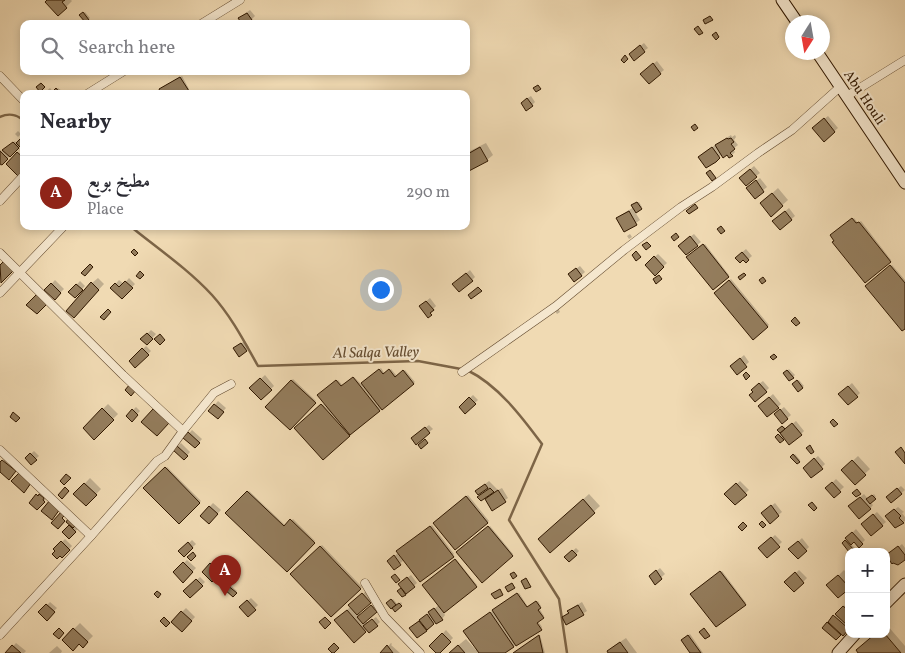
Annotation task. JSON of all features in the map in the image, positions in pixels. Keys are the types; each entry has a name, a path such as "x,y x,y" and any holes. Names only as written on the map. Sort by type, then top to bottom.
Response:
{"street":[{"path":"208,20 240,0"},
{"path":"782,0 792,15"},
{"name":"Abu Houli","path":"822,60 905,183"},
{"path":"462,372 556,306 618,254 758,152 844,92 905,60"},
{"path":"93,90 118,75"},
{"path":"0,76 20,97"},
{"path":"0,200 20,179"},
{"path":"0,293 60,230"},
{"path":"0,253 123,375 183,431"},
{"path":"0,635 92,536 157,461 165,456 214,393 232,384"},
{"path":"0,450 92,536"},
{"path":"365,583 385,617 420,653"},
{"path":"890,599 905,584"},
{"path":"843,651 852,638"}],"building":[{"path":"47,0 65,0 62,2 67,8 58,16 45,2"},
{"path":"83,12 89,20 83,20 79,15"},
{"path":"247,13 252,20 239,20 238,18"},
{"path":"710,16 713,20 705,24 703,20"},
{"path":"698,26 703,33 699,35 694,29"},
{"path":"716,32 719,37 716,40 712,35"},
{"path":"640,45 645,52 634,61 629,54"},
{"path":"625,55 628,59 624,63 621,60"},
{"path":"653,63 661,74 649,84 640,74"},
{"path":"180,77 188,90 159,90"},
{"path":"41,83 45,87 38,90 36,87"},
{"path":"538,85 541,89 536,92 533,88"},
{"path":"527,98 533,106 526,111 521,103"},
{"path":"824,118 835,132 824,142 812,128"},
{"path":"695,124 698,128 694,131 691,127"},
{"path":"727,138 731,138 734,142 731,144 735,149 730,153 733,156 729,158 727,155 723,158 715,145"},
{"path":"20,139 20,147 16,143"},
{"path":"13,142 19,148 10,157 2,150"},
{"path":"480,147 488,161 470,170 470,153"},
{"path":"712,147 720,158 706,168 698,157"},
{"path":"0,151 8,159 2,165 0,164"},
{"path":"17,152 20,155 19,177 6,164"},
{"path":"750,169 757,177 746,186 739,178"},
{"path":"710,170 716,178 712,181 706,173"},
{"path":"756,180 764,192 755,199 746,188"},
{"path":"772,193 783,206 771,217 760,203"},
{"path":"637,202 642,209 636,213 631,205"},
{"path":"695,204 698,208 689,214 686,211"},
{"path":"629,211 637,225 624,232 616,218"},
{"path":"785,211 792,220 780,230 772,221"},
{"path":"852,218 856,223 859,222 891,262 865,283 832,242 834,241 830,235"},
{"path":"721,226 725,231 721,234 717,229"},
{"path":"676,233 679,237 674,241 671,237"},
{"path":"690,236 698,246 686,255 678,246"},
{"path":"647,242 651,246 646,250 642,245"},
{"path":"703,244 729,277 713,290 686,257"},
{"path":"134,249 138,253 135,256 131,252"},
{"path":"636,251 641,257 636,261 632,255"},
{"path":"742,252 749,260 746,263 743,260 740,263 735,258"},
{"path":"654,256 664,267 655,276 645,265"},
{"path":"4,261 13,271 1,283 0,265"},
{"path":"90,264 93,267 85,276 81,273"},
{"path":"890,265 905,283 905,329 902,331 865,286"},
{"path":"576,268 582,276 574,282 568,274"},
{"path":"140,271 144,275 140,279 136,276"},
{"path":"466,273 473,281 459,292 452,284"},
{"path":"744,273 746,275 740,280 738,277"},
{"path":"659,275 662,279 656,284 653,279"},
{"path":"763,277 766,281 762,284 759,280"},
{"path":"729,280 768,327 753,340 714,293"},
{"path":"125,281 133,288 122,299 110,288 115,283 119,287"},
{"path":"91,282 99,290 74,318 66,311"},
{"path":"51,283 61,293 55,300 44,290"},
{"path":"76,284 83,290 75,298 68,292"},
{"path":"478,287 482,291 471,299 468,295"},
{"path":"37,294 47,304 37,314 26,305"},
{"path":"426,301 434,310 428,318 419,306"},
{"path":"108,309 111,312 104,320 100,317"},
{"path":"795,317 800,323 796,326 791,321"},
{"path":"147,333 153,339 147,345 140,339"},
{"path":"160,334 165,340 160,345 154,339"},
{"path":"241,343 247,351 239,357 233,348"},
{"path":"142,348 149,355 135,368 129,361"},
{"path":"774,354 777,357 773,360 770,357"},
{"path":"740,358 747,367 737,375 730,366"},
{"path":"379,369 383,374 389,369 395,377 403,370 414,384 382,410 361,383"},
{"path":"787,370 794,378 789,381 783,373"},
{"path":"746,372 750,376 746,380 743,375"},
{"path":"353,377 380,411 350,435 317,395 336,380 341,386"},
{"path":"260,378 272,390 261,400 249,388"},
{"path":"291,380 316,403 290,430 265,407"},
{"path":"797,380 803,388 798,392 792,384"},
{"path":"759,383 767,392 755,402 749,395 753,392 751,390"},
{"path":"130,384 136,390 131,396 125,390"},
{"path":"848,386 858,397 848,405 838,394"},
{"path":"469,397 476,404 465,414 459,407"},
{"path":"769,397 779,408 767,417 758,406"},
{"path":"214,404 224,412 218,419 208,411"},
{"path":"321,404 350,436 323,460 294,428"},
{"path":"102,408 114,420 94,440 83,428"},
{"path":"132,409 138,415 132,422 126,416"},
{"path":"153,409 169,423 157,436 141,422"},
{"path":"780,409 788,419 782,424 774,414"},
{"path":"13,412 20,418 16,422 10,417"},
{"path":"833,419 838,424 834,427 830,422"},
{"path":"792,423 802,435 789,445 780,433"},
{"path":"782,426 785,429 780,433 777,430"},
{"path":"425,427 430,433 416,445 411,438"},
{"path":"188,432 200,443 195,448 183,438"},
{"path":"778,434 784,440 780,443 775,437"},
{"path":"425,439 428,443 421,449 418,445"},
{"path":"810,445 814,452 811,454 806,448"},
{"path":"177,446 188,456 184,460 173,450"},
{"path":"901,447 905,453 905,464 895,452"},
{"path":"30,453 37,460 31,465 25,458"},
{"path":"793,454 800,462 797,464 790,457"},
{"path":"814,458 823,469 811,478 803,468"},
{"path":"2,460 16,471 9,480 0,472 0,462"},
{"path":"852,460 866,475 855,485 841,470"},
{"path":"165,467 200,503 179,524 143,488"},
{"path":"19,473 31,483 24,493 11,481"},
{"path":"66,474 71,478 64,485 60,481"},
{"path":"832,482 841,492 834,498 825,488"},
{"path":"84,483 97,495 86,506 73,494"},
{"path":"736,483 747,495 735,505 724,494"},
{"path":"485,484 488,488 478,495 475,491"},
{"path":"65,487 69,491 62,499 58,495"},
{"path":"490,488 494,492 481,501 477,497"},
{"path":"897,488 902,494 891,503 886,497"},
{"path":"857,489 861,494 856,497 852,493"},
{"path":"498,490 506,502 492,511 485,499"},
{"path":"247,491 284,526 290,519 315,543 287,572 225,513"},
{"path":"36,494 44,498 45,502 37,510 29,503"},
{"path":"872,495 876,499 870,504 866,499"},
{"path":"466,496 488,523 455,550 433,523"},
{"path":"860,497 871,509 859,519 848,506"},
{"path":"583,499 595,513 550,553 538,539"},
{"path":"50,500 60,509 52,520 41,511"},
{"path":"812,502 817,508 814,511 808,505"},
{"path":"771,505 779,516 770,524 761,513"},
{"path":"209,506 218,514 209,524 200,516"},
{"path":"894,509 901,516 899,518 904,523 895,528 885,516"},
{"path":"62,511 65,515 62,518 65,521 58,529 51,523"},
{"path":"873,514 883,526 871,536 861,524"},
{"path":"68,519 75,526 73,528 66,522"},
{"path":"762,521 766,525 763,528 759,524"},
{"path":"743,522 747,526 742,531 738,527"},
{"path":"69,525 76,532 69,539 62,532"},
{"path":"430,526 454,557 420,582 396,551"},
{"path":"488,526 513,556 482,583 456,552"},
{"path":"852,532 863,544 859,548 854,542 851,545 845,538"},
{"path":"771,537 780,547 767,558 758,548"},
{"path":"845,540 852,548 846,548 842,543"},
{"path":"61,541 70,550 62,558 60,556 57,559 52,554 55,551 53,549"},
{"path":"798,541 807,551 798,559 788,549"},
{"path":"188,542 193,548 184,557 178,551"},
{"path":"320,546 361,589 331,617 290,574"},
{"path":"898,546 905,555 905,560 898,565 892,564 890,552"},
{"path":"572,550 577,555 569,562 564,557"},
{"path":"193,552 196,556 191,561 187,557"},
{"path":"394,555 401,565 394,570 387,561"},
{"path":"455,559 477,587 444,613 422,585"},
{"path":"183,562 193,572 183,583 173,572"},
{"path":"210,563 220,574 212,582 202,572"},
{"path":"656,570 662,579 655,585 649,576"},
{"path":"720,571 746,605 716,627 690,594"},
{"path":"514,572 517,576 513,579 510,574"},
{"path":"795,572 804,583 794,592 784,582"},
{"path":"395,574 400,580 396,583 391,577"},
{"path":"838,575 845,583 845,592 838,598 826,585"},
{"path":"407,577 415,587 406,594 398,584"},
{"path":"526,578 531,587 525,589 521,581"},
{"path":"196,579 203,586 190,598 183,591"},
{"path":"512,583 515,588 508,592 505,587"},
{"path":"227,585 237,593 233,597 224,589"},
{"path":"401,588 406,595 402,597 397,591"},
{"path":"500,589 503,595 495,599 491,594"},
{"path":"157,591 161,594 158,598 154,594"},
{"path":"362,593 371,603 357,615 348,605"},
{"path":"517,593 527,607 536,601 541,608 538,610 544,618 537,623 542,630 516,646 492,610"},
{"path":"391,599 396,605 391,609 386,603"},
{"path":"247,600 256,610 248,617 239,607"},
{"path":"399,603 402,606 395,612 392,608"},
{"path":"46,604 55,612 47,621 38,612"},
{"path":"371,605 377,612 363,624 357,617"},
{"path":"578,605 584,615 566,625 562,617 569,613 567,611"},
{"path":"843,606 845,608 845,623 835,614"},
{"path":"434,608 443,620 436,624 428,612"},
{"path":"347,610 366,632 354,643 334,620"},
{"path":"181,611 192,621 182,632 171,622"},
{"path":"490,612 514,647 505,653 479,653 463,631"},
{"path":"427,614 434,624 427,630 419,620"},
{"path":"833,615 845,626 845,634 843,636 828,622"},
{"path":"164,617 170,623 166,627 160,621"},
{"path":"325,617 331,623 325,629 319,622"},
{"path":"372,619 378,626 369,633 363,626"},
{"path":"419,621 427,631 417,638 409,628"},
{"path":"827,622 841,635 836,640 822,628"},
{"path":"59,628 64,633 59,639 53,634"},
{"path":"73,628 88,642 83,648 79,644 73,651 62,640"},
{"path":"704,628 710,636 705,639 699,632"},
{"path":"442,633 451,642 440,653 436,653 429,646"},
{"path":"539,635 543,653 513,653"},
{"path":"688,635 701,653 690,653 681,640"},
{"path":"870,638 888,638 901,653 858,653 856,650"},
{"path":"620,642 628,653 608,653 607,651"},
{"path":"334,643 339,648 332,653 328,649"},
{"path":"12,645 21,653 5,653"},
{"path":"387,645 393,653 380,653"},
{"path":"458,645 465,653 449,653"}],"waterway":[{"name":"Al Salqa Valley","path":"0,117 12,115 20,118"},
{"name":"Al Salqa Valley","path":"135,230 203,285 231,320 258,366 418,361 461,369"},
{"name":"Al Salqa Valley","path":"467,370 489,384 509,402 542,444 509,520 559,599 567,653"}],"place":[{"name":"مطبخ بوبع","path":"225,596"}]}
